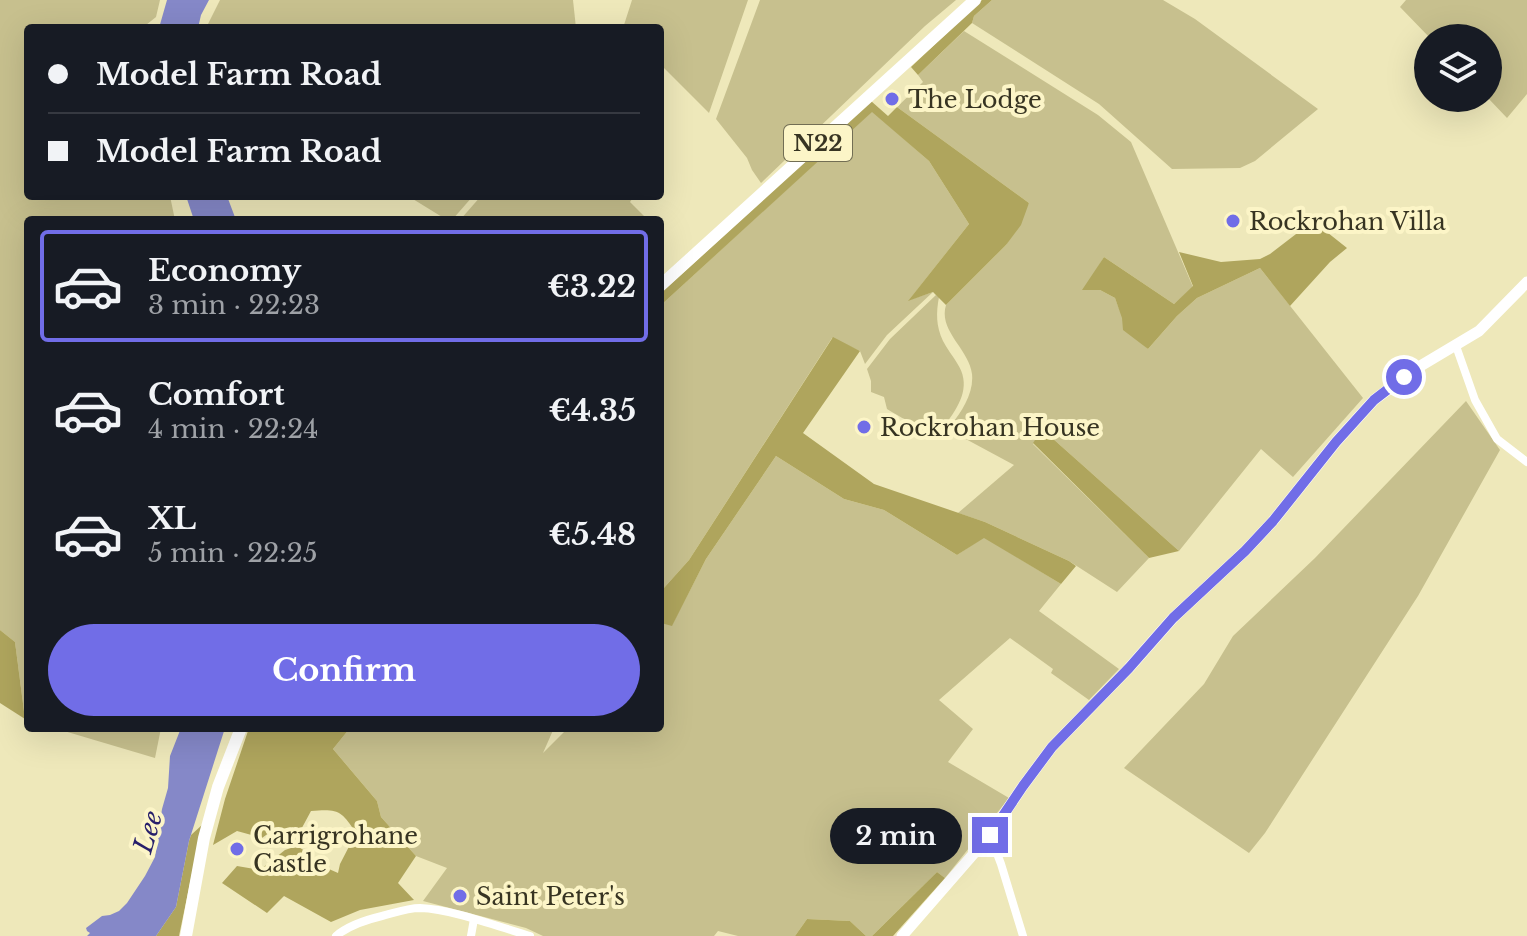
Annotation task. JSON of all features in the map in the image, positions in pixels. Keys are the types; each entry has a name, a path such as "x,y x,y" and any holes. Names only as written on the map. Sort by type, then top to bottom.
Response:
{"highway":[{"name":"N22","path":"664,282 975,0"},
{"path":"186,936 204,838 218,787 239,732"}],"main road":[{"path":"902,936 990,835 1052,747 1173,618 1273,521 1374,400 1417,368 1479,331 1527,282"}],"street":[{"path":"1456,346 1475,400 1497,439 1527,462"},
{"path":"990,835 1023,936"},
{"path":"336,936 359,922 417,908 474,919 530,936"},
{"path":"471,936 474,919"}],"shaded area":[{"path":"0,0 160,0 156,17 147,24 24,24 24,200 171,200 174,216 24,216 24,711 15,642 0,630"},
{"path":"220,0 573,0 576,24 208,24"},
{"path":"632,0 748,0 709,113 664,68 664,24 624,24"},
{"path":"760,0 956,0 761,183 747,158 716,119"},
{"path":"982,0 992,0 918,75 911,67"},
{"path":"992,0 1163,0 1195,19 1318,109 1255,161 1240,168 1172,169 1099,104 972,23 974,16"},
{"path":"1406,0 1527,0 1527,94 1507,118 1501,112 1502,24 1416,24 1400,7"},
{"path":"964,31 1098,115 1131,142 1193,287 1174,304 1104,257 1084,290 1100,290 1115,298 1128,326 1142,344 1148,349 1197,298 1260,268 1363,398 1293,477 1261,449 1179,551 1042,429 1033,444 1149,558 1117,592 1069,561 985,522 958,513 1014,465 962,437 951,425 969,395 972,374 966,356 946,323 946,305 1006,245 1029,203 897,107 923,82 918,75"},
{"path":"871,101 888,116 897,107 1029,203 1021,225 1006,245 946,305 933,292 908,301 969,224 929,161 872,112 664,302 664,290"},
{"path":"872,111 929,161 969,224 909,300 933,292 887,335 865,364 860,351 832,338 689,560 664,588 664,302"},
{"path":"414,200 470,200 456,216 440,216"},
{"path":"478,200 631,200 644,216 464,216"},
{"path":"1313,221 1347,248 1290,306 1260,268 1197,298 1148,349 1123,330 1115,298 1100,290 1082,290 1104,257 1174,304 1193,286 1179,252 1221,262 1260,259"},
{"path":"936,295 939,297 939,330 961,371 964,386 948,421 921,424 908,421 887,409 884,397 871,392 867,369 890,339"},
{"path":"833,337 860,351 803,433 874,484 985,522 1076,566 1061,584 984,538 957,555 884,510 844,499 776,456 706,559 672,626 664,624 664,588 689,560"},
{"path":"1466,401 1500,450 1418,596 1249,853 1124,768 1204,684 1233,636 1315,558"},
{"path":"1042,429 1179,551 1149,558 1033,443"},
{"path":"776,456 844,499 884,510 957,555 984,537 1061,584 1039,611 1119,669 1089,700 1010,638 939,700 973,729 948,762 1009,798 945,878 937,872 872,936 866,936 850,921 807,919 795,936 738,936 718,931 714,936 543,936 526,928 423,901 447,868 416,856 381,817 377,801 333,749 347,732 552,732 543,753 564,732 664,732 664,624 672,625 706,559"},
{"path":"0,630 15,642 24,718 0,703"},
{"path":"67,732 160,732 155,758"},
{"path":"248,732 347,732 333,749 377,801 381,817 416,856 398,883 414,900 360,910 331,922 284,896 267,913 222,883 237,866 260,870 285,850 297,846 313,862 338,873 356,833 338,813 311,811 297,837 274,829 262,838 237,831 213,845"},
{"path":"202,825 179,936 156,936 176,907 189,841"},
{"path":"937,872 945,878 893,936 872,936"},
{"path":"807,919 850,921 866,936 795,936"}],"water":[{"path":"167,0 209,0 199,24 160,24"},
{"path":"187,200 228,200 234,216 193,216"},
{"path":"179,732 224,732 189,841 176,907 156,936 87,936 90,933 86,928 102,916 119,911 127,903 155,857 168,788 170,756"}],"place":[{"name":"The Lodge","path":"892,99"},
{"name":"Rockrohan Villa","path":"1233,221"},
{"name":"Rockrohan House","path":"864,427"},
{"name":"Carrigrohane Castle","path":"237,849"},
{"name":"Saint Peter's","path":"460,896"}],"route":[{"path":"990,835 1052,747 1173,618 1273,521 1374,400 1404,377"}],"water label":[{"name":"Lee","path":"148,832"}]}
